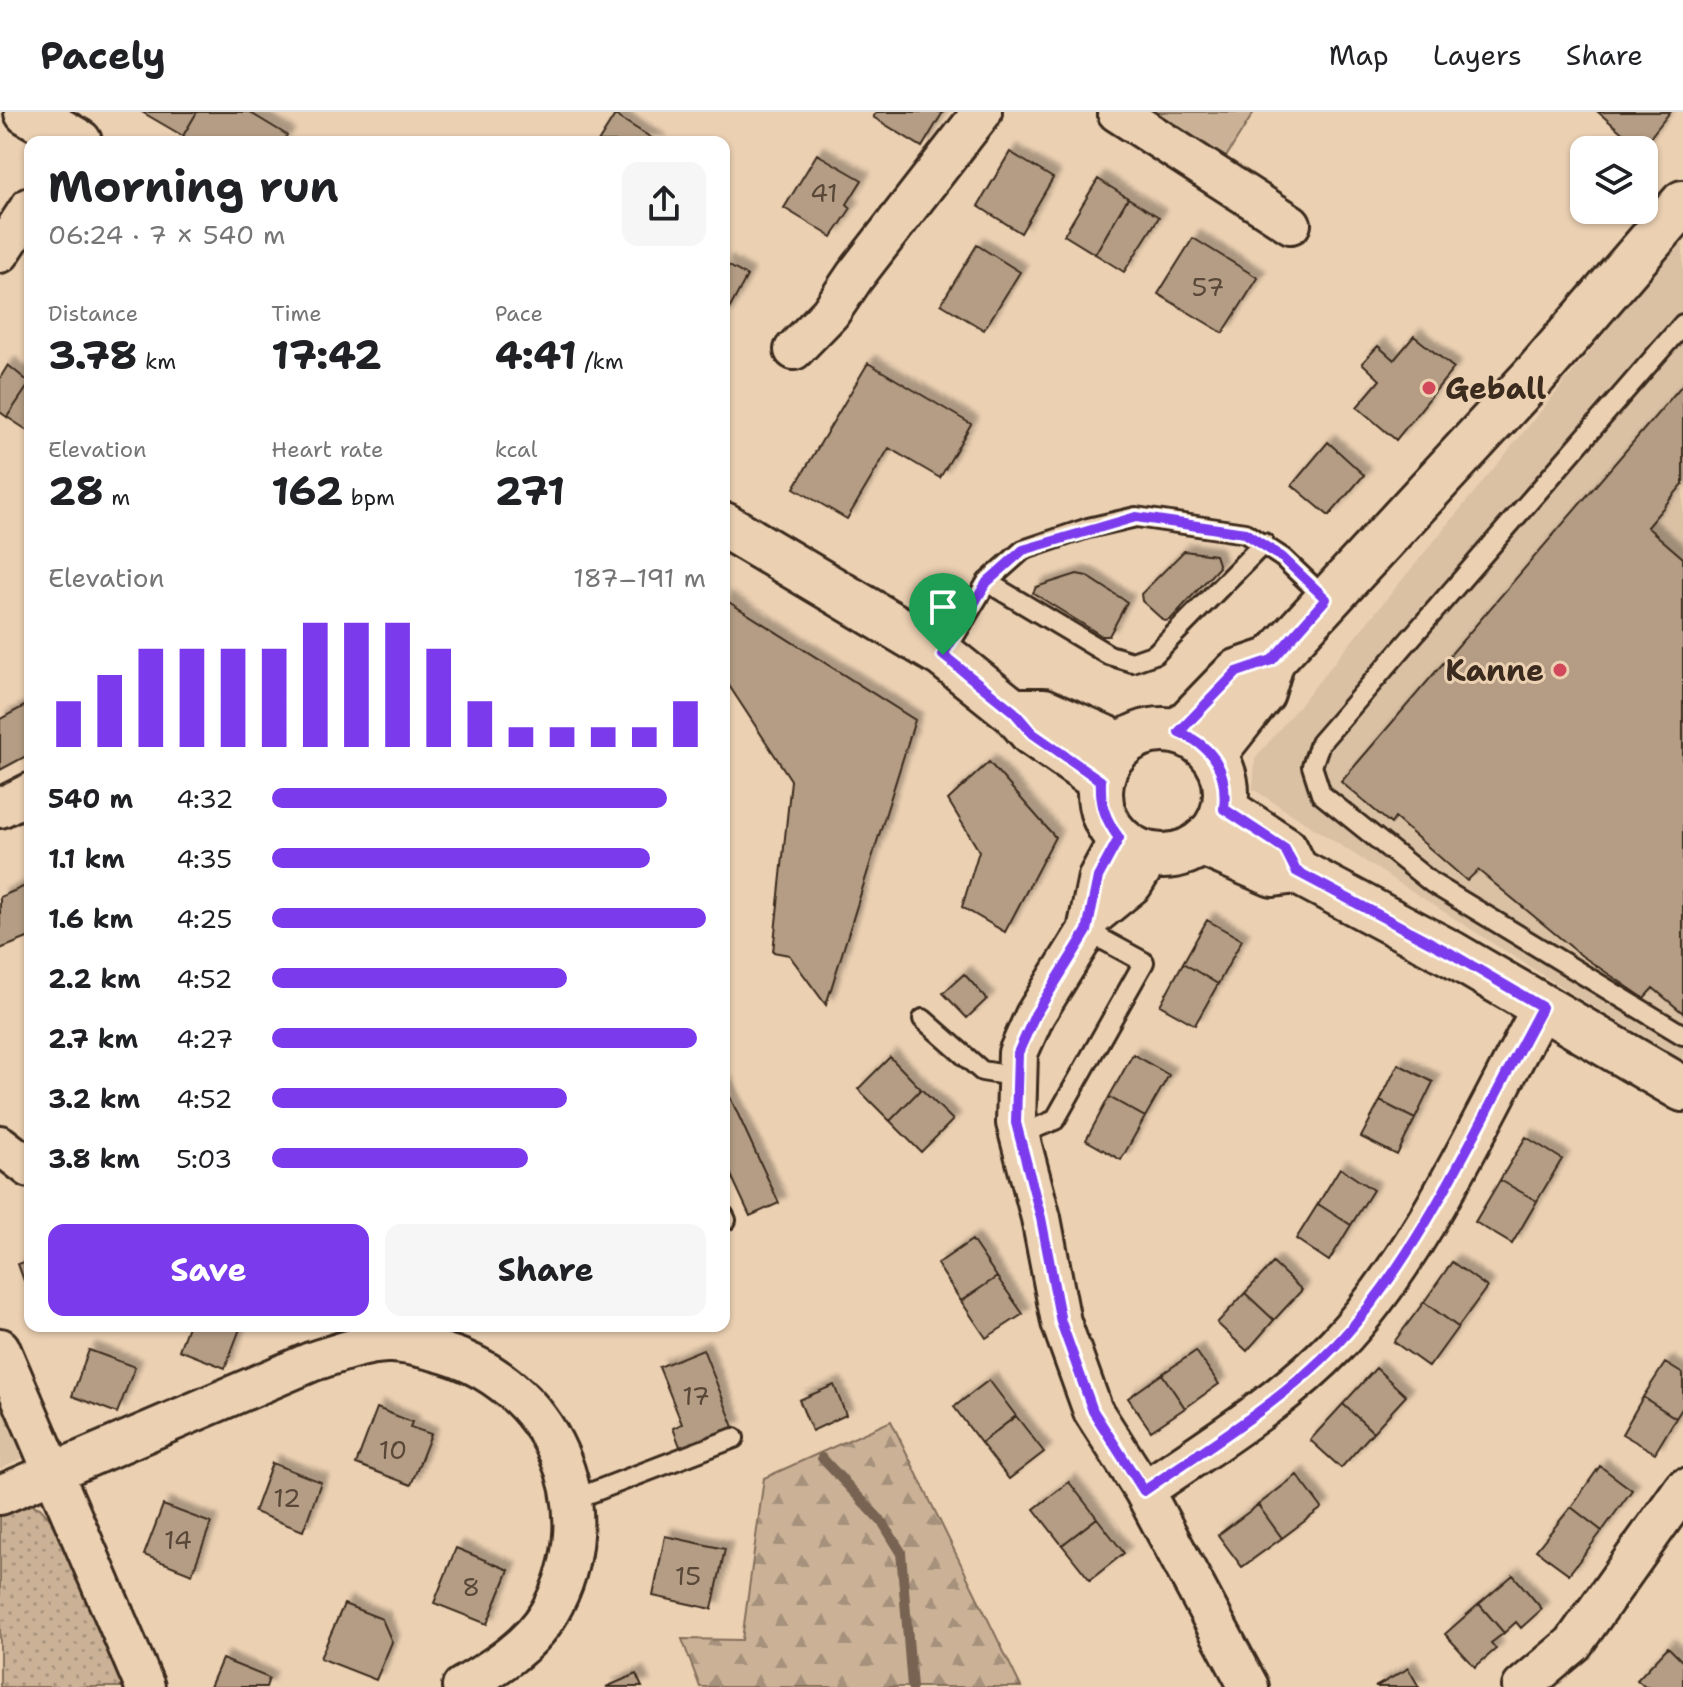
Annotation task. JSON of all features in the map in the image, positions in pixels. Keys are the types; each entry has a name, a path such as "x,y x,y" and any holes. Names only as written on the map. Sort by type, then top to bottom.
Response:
{"street":[{"path":"27,112 67,136"},
{"path":"794,350 822,308 982,112"},
{"path":"1117,112 1291,224"},
{"path":"1196,743 1237,672 1272,660 1535,375 1683,203"},
{"path":"0,253 24,216"},
{"path":"730,529 943,655 1014,712 1032,733 1111,763"},
{"path":"1159,730 1196,743 1226,790 1212,826 1186,852 1135,846 1107,821 1100,801 1111,763 1139,734 1159,730"},
{"path":"0,808 24,796"},
{"path":"1212,826 1273,874 1296,871 1452,954 1683,1089"},
{"path":"1135,846 1098,877 1089,925 1035,1015 1018,1053 1019,1135 1041,1218 1061,1322 1093,1411 1144,1491 1249,1687"},
{"path":"1144,1491 1299,1381 1382,1292 1436,1201 1542,1007"},
{"path":"0,1145 24,1163"},
{"path":"0,1495 311,1362 364,1345 390,1342 458,1356 499,1378 522,1398 556,1444 572,1500 574,1552 548,1615 529,1639 462,1687"},
{"path":"0,1348 145,1687"},
{"path":"1522,1687 1573,1644 1683,1489"}],"lane":[{"path":"1683,324 1320,743 1312,766 1321,794 1432,883 1683,1035"},
{"path":"943,655 987,582 1023,550 1136,517 1245,533 1264,543 1326,599"},
{"path":"987,582 1109,655 1132,662 1155,654 1264,543"},
{"path":"1019,1135 1055,1120 1144,962 1089,925"},
{"path":"923,1019 982,1071 1018,1077"},
{"path":"572,1500 734,1438"}],"shaded area":[{"path":"1683,238 1683,1060 1569,992 1253,789 1255,759"},
{"path":"0,1370 29,1450 23,1458 0,1469"}],"green space":[{"path":"1142,112 1254,112 1221,165"},
{"path":"891,1421 1021,1687 700,1687 682,1639 742,1640 764,1478"},
{"path":"28,1503 40,1508 51,1520 125,1687 0,1687 0,1509"}],"building":[{"path":"142,112 197,112 183,136"},
{"path":"197,112 249,112 287,135 286,136 183,136"},
{"path":"877,112 943,112 922,147 873,117"},
{"path":"1598,112 1670,112 1651,136 1626,136"},
{"path":"615,115 648,136 602,136"},
{"path":"1010,152 1053,178 1021,233 978,206"},
{"path":"817,154 862,180 847,204 851,208 832,237 784,208"},
{"path":"1098,179 1128,198 1095,254 1064,235"},
{"path":"1128,198 1159,217 1124,272 1095,254"},
{"path":"1193,238 1258,278 1223,333 1158,294"},
{"path":"977,245 1020,272 984,330 941,304"},
{"path":"730,266 747,276 730,308"},
{"path":"1414,336 1454,368 1396,440 1357,407 1380,380 1362,363 1378,346 1394,360"},
{"path":"868,363 971,424 940,478 889,448 847,519 794,488"},
{"path":"8,365 24,378 24,392 7,417 0,412 0,378"},
{"name":"Kanne","path":"1683,384 1683,484 1647,527 1683,558 1683,1013 1653,988 1644,998 1582,956 1478,870 1467,881 1395,818 1391,824 1341,782"},
{"path":"24,392 24,428 7,417"},
{"path":"1328,442 1364,475 1329,516 1292,485"},
{"path":"1184,551 1215,555 1219,567 1170,620 1164,621 1142,601 1141,594"},
{"path":"1077,574 1087,576 1127,602 1109,636 1102,636 1033,593 1036,587"},
{"path":"730,603 915,720 826,1005 789,955 773,952 791,780 730,687"},
{"path":"24,706 24,757 0,770 0,719"},
{"path":"989,762 1055,837 1005,932 962,907 979,851 948,800"},
{"path":"24,887 24,939 0,949 0,897"},
{"path":"1207,920 1242,940 1218,984 1183,963"},
{"path":"1183,963 1218,984 1195,1025 1160,1005"},
{"path":"964,974 987,999 967,1018 943,993"},
{"path":"1133,1054 1169,1075 1145,1117 1109,1097"},
{"path":"890,1057 921,1089 890,1121 858,1089"},
{"path":"1398,1064 1433,1082 1415,1119 1380,1101"},
{"path":"921,1089 953,1120 921,1152 890,1121"},
{"path":"730,1097 779,1203 750,1216 730,1173"},
{"path":"1109,1097 1145,1117 1121,1160 1086,1140"},
{"path":"1380,1101 1415,1119 1397,1155 1361,1137"},
{"path":"1526,1137 1562,1159 1537,1201 1500,1180"},
{"path":"1340,1168 1373,1190 1351,1225 1318,1204"},
{"path":"1500,1180 1537,1201 1512,1244 1475,1222"},
{"path":"1318,1204 1351,1225 1329,1261 1296,1239"},
{"path":"972,1240 997,1277 961,1301 937,1264"},
{"path":"24,1262 24,1280 18,1264"},
{"path":"1452,1262 1487,1287 1458,1327 1424,1302"},
{"path":"1273,1263 1302,1290 1274,1320 1245,1293"},
{"path":"997,1277 1023,1314 986,1338 961,1301"},
{"path":"1245,1293 1274,1320 1247,1351 1217,1323"},
{"path":"1424,1302 1458,1327 1429,1367 1394,1342"},
{"path":"186,1332 239,1332 225,1368 179,1350"},
{"path":"703,1349 734,1427 681,1449 673,1428 682,1424 659,1367"},
{"path":"89,1350 135,1367 117,1413 72,1396"},
{"path":"1196,1351 1219,1384 1185,1408 1162,1374"},
{"path":"1665,1363 1683,1374 1683,1407 1676,1418 1643,1397"},
{"path":"1376,1368 1406,1396 1373,1432 1343,1404"},
{"path":"1162,1374 1185,1408 1151,1431 1128,1398"},
{"path":"989,1380 1016,1416 981,1443 954,1407"},
{"path":"834,1385 846,1415 812,1431 799,1400"},
{"path":"1643,1397 1676,1418 1655,1453 1622,1434"},
{"path":"1343,1404 1373,1432 1341,1468 1310,1440"},
{"path":"377,1408 412,1422 410,1427 431,1434 411,1485 356,1464"},
{"path":"1016,1416 1044,1452 1009,1479 981,1443"},
{"path":"272,1463 321,1482 303,1531 254,1512"},
{"path":"1600,1466 1632,1490 1602,1531 1571,1507"},
{"path":"1297,1475 1322,1508 1282,1538 1258,1505"},
{"path":"1069,1482 1097,1518 1062,1545 1034,1509"},
{"path":"163,1505 211,1523 192,1574 144,1555"},
{"path":"1258,1505 1282,1538 1242,1567 1218,1535"},
{"path":"1571,1507 1602,1531 1569,1574 1536,1550"},
{"path":"1097,1518 1124,1553 1090,1580 1062,1545"},
{"path":"665,1536 725,1549 712,1609 653,1596"},
{"path":"456,1548 509,1570 487,1624 434,1603"},
{"path":"1513,1575 1542,1609 1521,1628 1516,1622 1504,1633 1479,1604"},
{"path":"344,1604 382,1619 392,1642 376,1680 320,1658"},
{"path":"1479,1604 1504,1633 1491,1643 1496,1649 1475,1667 1445,1634"},
{"path":"1668,1647 1683,1662 1683,1687 1645,1687 1637,1680"},
{"path":"222,1659 269,1678 266,1687 210,1687"},
{"path":"1408,1668 1419,1687 1375,1687 1404,1671"},
{"path":"636,1674 642,1687 606,1687"}],"waterway":[{"path":"822,1458 883,1523 901,1552 912,1687"}],"place":[{"name":"Geball","path":"1429,388"},
{"name":"Kanne","path":"1560,670"}],"route":[{"path":"1136,517 1245,533 1264,543 1326,599 1272,660 1237,672 1179,732 1198,740 1213,755 1222,771 1226,790 1224,809 1285,849 1296,871 1452,954 1542,1007 1436,1201 1382,1292 1337,1344 1299,1381 1144,1491 1093,1411 1061,1322 1041,1218 1016,1123 1018,1053 1035,1015 1087,931 1098,877 1119,838 1107,821 1100,801 1101,781 1032,733 1014,712 943,655 987,582 1023,550 1088,528 1136,517"}]}
